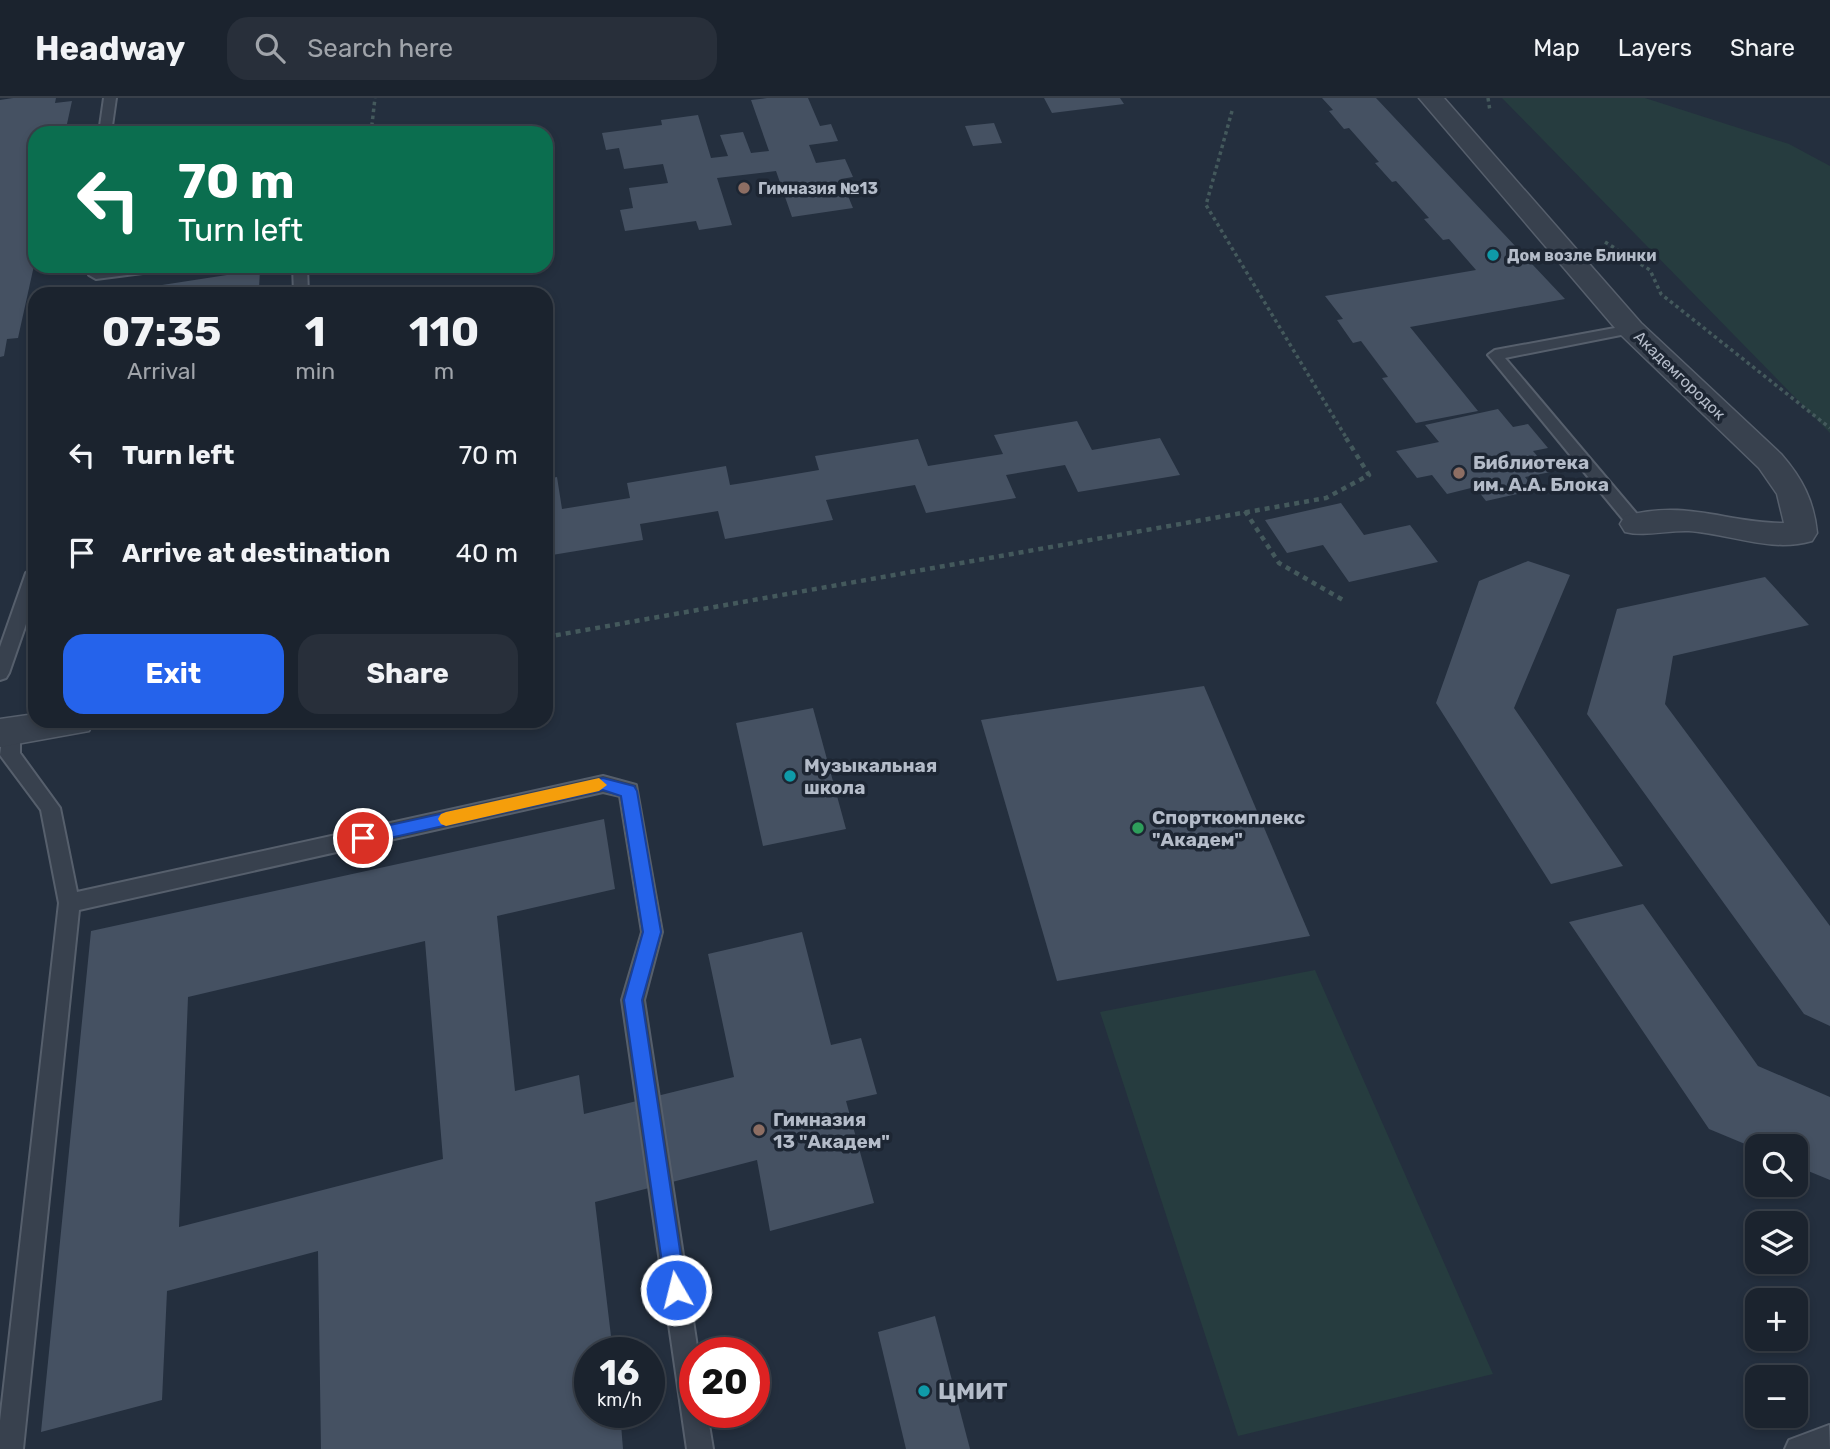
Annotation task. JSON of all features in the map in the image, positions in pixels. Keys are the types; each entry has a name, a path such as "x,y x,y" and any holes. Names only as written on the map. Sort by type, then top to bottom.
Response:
{"street":[{"name":"Академгородок","path":"1431,98 1631,329 1770,461 1789,484 1799,505 1801,533 1777,536 1718,524 1664,519 1636,524"},
{"path":"5,732 31,728"}],"lane":[{"path":"105,126 110,98"},
{"path":"1631,329 1495,355 1636,524"},
{"path":"0,673 28,593"},
{"path":"5,732 10,755 50,808 69,903 10,1449"},
{"path":"69,903 603,784 629,791 652,932 633,1000 700,1449"},
{"path":"1798,1449 1829,1438"}],"path":[{"path":"372,126 374,98"},
{"path":"1488,98 1489,110 1495,118"},
{"path":"553,636 1326,498 1369,475 1206,205 1231,111"},
{"path":"1595,235 1650,270 1661,294 1830,428"},
{"path":"1245,511 1279,563 1343,600"}],"green space":[{"path":"1502,98 1645,98 1789,144 1830,166 1830,433"},
{"path":"1315,970 1493,1374 1238,1436 1100,1012"}],"building":[{"path":"56,98 55,103 72,101 67,126 28,126 28,273 32,273 18,338 7,339 4,356 0,357 0,100"},
{"path":"808,98 820,126 831,124 838,141 809,145 816,163 845,159 853,177 841,179 853,208 792,217 776,171 717,178 732,225 699,230 696,221 625,231 620,210 633,208 629,188 668,183 663,164 624,169 619,148 606,150 602,133 662,125 661,120 698,115 711,158 728,156 720,135 743,132 751,153 769,151 751,100"},
{"path":"1044,98 1120,98 1124,104 1052,113"},
{"name":"Дом возле Блинки","path":"1322,98 1376,98 1565,299 1410,327 1478,411 1416,423 1382,378 1388,377 1361,341 1353,343 1337,320 1343,319 1325,296 1476,270 1449,239 1443,240 1424,219 1429,218 1396,181 1392,182 1375,163 1379,162 1349,128 1344,129"},
{"path":"994,123 1002,143 973,146 965,126"},
{"path":"240,273 260,273 259,287 162,285"},
{"path":"1498,409 1513,427 1528,424 1548,448 1533,451 1551,472 1525,477 1535,490 1486,501 1475,487 1447,494 1432,475 1417,478 1396,451 1439,442 1425,425"},
{"path":"1077,421 1092,450 1160,438 1180,475 1078,492 1065,465 1006,475 1016,498 926,513 915,485 826,500 833,520 725,539 718,511 640,524 643,540 553,555 553,478 557,477 562,509 630,498 627,483 726,466 730,485 819,470 815,456 918,439 928,466 1003,454 994,435"},
{"path":"1341,503 1364,535 1410,525 1438,562 1349,582 1323,545 1287,553 1265,520"},
{"path":"1528,561 1570,575 1514,708 1623,866 1551,884 1436,703 1479,581"},
{"path":"1765,577 1809,625 1673,656 1665,704 1830,926 1830,1026 1804,1014 1587,714 1617,609"},
{"name":"Спорткомплекс \"Академ\"","path":"1204,686 1310,936 1057,981 981,720"},
{"name":"Музыкальная школа","path":"813,708 846,829 763,846 736,723"},
{"path":"604,819 615,889 497,916 515,1091 579,1075 584,1114 734,1077 708,954 802,932 831,1045 861,1038 877,1094 846,1101 874,1203 770,1231 757,1160 595,1202 611,1337 574,1337 574,1428 621,1428 623,1449 321,1449 318,1251 167,1291 162,1400 41,1432 91,931","holes":["425,941 443,1159 179,1227 188,997"]},
{"path":"1643,904 1758,1066 1830,1097 1830,1180 1808,1171 1808,1134 1745,1134 1745,1144 1709,1129 1569,922"},
{"name":"ЦМИТ","path":"935,1316 970,1449 906,1449 878,1332"}],"slow traffic":[{"path":"446,819 599,785"}],"place":[{"name":"Гимназия №13","path":"744,188"},
{"name":"Дом возле Блинки","path":"1493,255"},
{"name":"Библиотека им. А.А. Блока","path":"1459,473"},
{"name":"Музыкальная школа","path":"790,776"},
{"name":"Спорткомплекс \"Академ\"","path":"1138,828"},
{"name":"Гимназия 13 \"Академ\"","path":"759,1130"},
{"name":"ЦМИТ","path":"924,1391"}],"route":[{"path":"363,838 603,784 629,791 652,932 633,1000 676,1290"}]}
